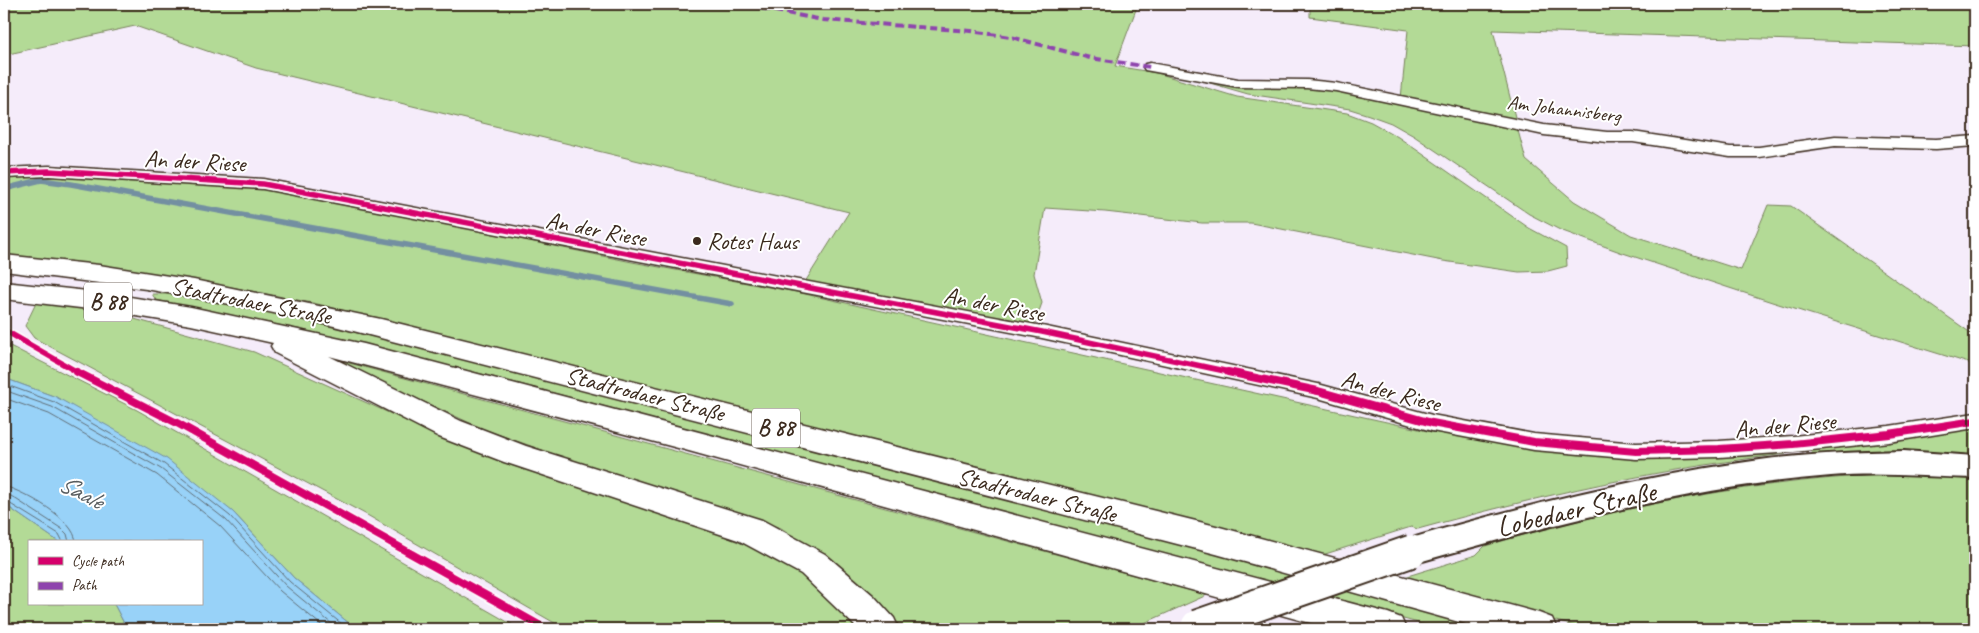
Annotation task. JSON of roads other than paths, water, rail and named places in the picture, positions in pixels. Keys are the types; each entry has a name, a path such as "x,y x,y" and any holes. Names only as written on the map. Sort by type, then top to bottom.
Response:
{"main road":[{"name":"Stadtrodaer Straße","path":"4,263 177,285 305,310 1216,540 1540,629"},
{"name":"Stadtrodaer Straße","path":"4,290 106,302 252,329 364,354 568,407 1388,629"},
{"path":"252,329 450,429 515,454 750,530 813,564 861,607 881,629"},
{"name":"Lobedaer Straße","path":"1194,628 1412,551 1584,505 1755,472 1813,465 1897,463 1975,467"}],"street":[{"name":"Am Johannisberg","path":"1150,67 1238,82 1307,84 1336,87 1529,127 1578,134 1634,137 1730,152 1759,152 1835,141 1936,144 1975,141"},
{"name":"An der Riese","path":"4,173 49,172 263,184 1042,332 1318,391 1432,423 1534,442 1636,451 1719,449 1794,444 1889,434 1975,421"}],"water":[{"name":"Saale","path":"4,378 56,397 167,459 233,512 294,578 356,629 127,629 115,606 202,606 202,540 56,540 4,504"}],"waterway":[{"path":"4,189 41,180 71,184 732,304"}],"place":[{"name":"Rotes Haus","path":"697,241"}]}
